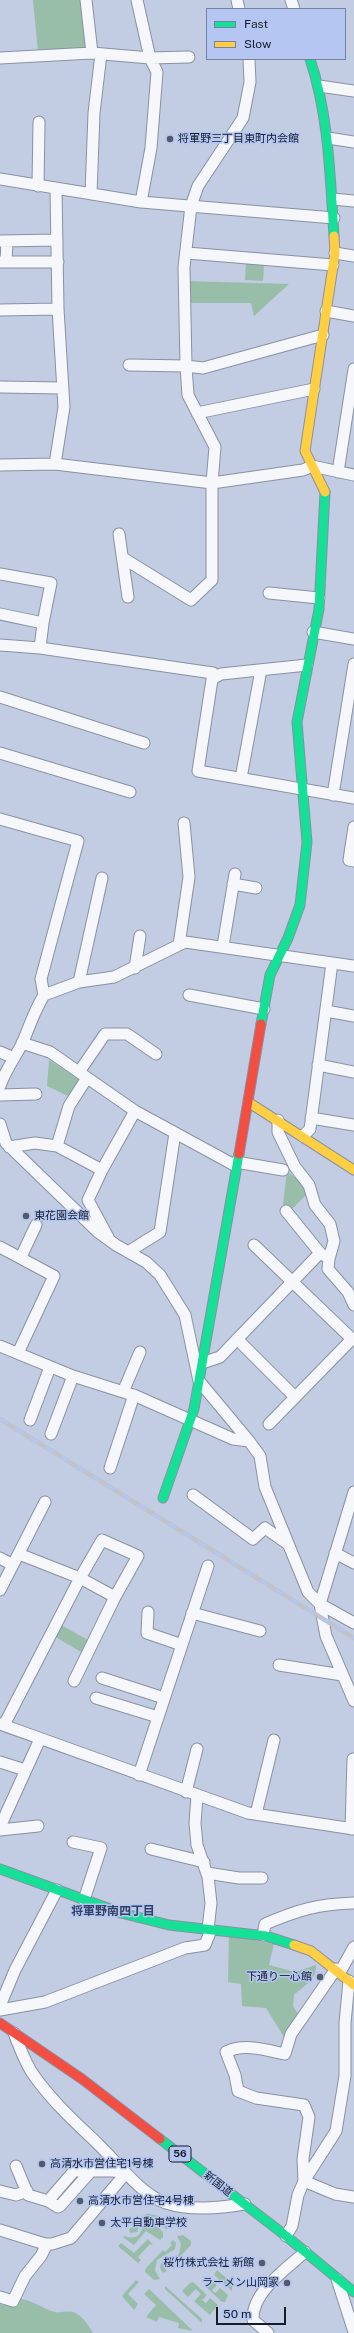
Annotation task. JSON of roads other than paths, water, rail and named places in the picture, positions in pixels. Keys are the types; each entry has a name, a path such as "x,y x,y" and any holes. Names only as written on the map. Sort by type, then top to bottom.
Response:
{"street":[{"path":"86,0 96,54 91,194"},
{"path":"137,0 150,58 157,72 151,148 141,202"},
{"path":"0,58 96,54 150,58 189,57"},
{"path":"123,558 191,600 212,580 212,483 215,447 188,395 184,267 187,253 191,206 198,186 243,118 250,82 249,60"},
{"path":"163,1498 191,1420 270,975 278,955 288,938 300,905 307,842 297,722 313,632 319,609 325,490 312,466 312,460 305,451 335,253 333,199 328,138 319,86 310,60"},
{"path":"319,86 354,91"},
{"path":"38,186 39,122"},
{"path":"328,138 354,142"},
{"path":"0,178 38,186 141,202 334,218"},
{"path":"55,464 64,407 58,309 56,189"},
{"path":"333,199 354,202"},
{"path":"57,240 3,241 3,262 58,262"},
{"path":"187,253 333,265"},
{"path":"335,253 354,256"},
{"path":"0,310 58,309"},
{"path":"326,311 354,316"},
{"path":"129,365 186,366 203,368 323,335"},
{"path":"338,472 354,370"},
{"path":"0,387 63,388"},
{"path":"198,413 314,389"},
{"path":"0,465 55,464 212,483 303,470 312,466 354,475"},
{"path":"119,534 128,597"},
{"path":"0,574 51,583 43,623 40,648"},
{"path":"268,594 319,598"},
{"path":"0,614 43,623"},
{"path":"313,632 354,639"},
{"path":"0,645 40,648 213,673 198,771 354,798"},
{"path":"334,795 354,664"},
{"path":"212,679 221,674 307,665"},
{"path":"241,778 261,670"},
{"path":"0,697 144,743"},
{"path":"0,753 130,792"},
{"path":"0,819 78,841 41,979 44,996 28,1027 22,1043 14,1058 6,1068 0,1086"},
{"path":"179,945 189,877 184,823"},
{"path":"354,827 349,860 354,861"},
{"path":"79,982 102,878"},
{"path":"223,946 234,879 256,888"},
{"path":"135,968 140,936"},
{"path":"44,996 79,982 114,977 135,968 185,942 223,946 354,966"},
{"path":"303,1136 310,1129 332,963"},
{"path":"189,995 264,1008"},
{"path":"326,1011 354,1016"},
{"path":"57,1146 69,1106 83,1075 105,1034 127,1034 156,1054"},
{"path":"22,1043 50,1052 135,1111 236,1164 283,1170"},
{"path":"0,1052 14,1058"},
{"path":"318,1066 354,1072"},
{"path":"0,1095 36,1094"},
{"path":"248,1102 354,1170"},
{"path":"109,1239 88,1200 102,1170 135,1111"},
{"path":"311,1118 354,1125"},
{"path":"202,1363 220,1357 292,1281 324,1256 334,1241 330,1224 315,1205 310,1184 295,1167 278,1132 278,1120"},
{"path":"0,1124 6,1143 9,1147 98,1232 146,1262 160,1275 185,1315 199,1381 260,1456 265,1488 308,1592 320,1604 354,1623"},
{"path":"128,1252 160,1232 175,1132"},
{"path":"9,1147 35,1143 57,1146 102,1170"},
{"path":"286,1211 324,1256 328,1269 348,1292 354,1305"},
{"path":"21,1257 36,1225"},
{"path":"254,1245 352,1339 269,1424"},
{"path":"0,1247 54,1276 18,1353"},
{"path":"237,1339 296,1397"},
{"path":"0,1346 73,1376 134,1395 233,1439 249,1441"},
{"path":"123,1392 140,1352"},
{"path":"30,1420 50,1367"},
{"path":"51,1434 73,1376"},
{"path":"110,1468 134,1395"},
{"path":"354,1494 320,1604 324,1629 354,1701"},
{"path":"193,1495 253,1539 265,1528 288,1544"},
{"path":"0,1590 45,1502"},
{"path":"74,1681 115,1597 138,1556 102,1540 2,1724 186,1792 256,1814 352,1829 353,1759"},
{"path":"335,1553 354,1563"},
{"path":"19,1554 80,1578 115,1597"},
{"path":"0,1558 14,1565"},
{"path":"139,1775 208,1566"},
{"path":"148,1612 147,1633 182,1645"},
{"path":"192,1613 260,1631"},
{"path":"279,1665 342,1675"},
{"path":"102,1678 164,1698"},
{"path":"96,1698 158,1717"},
{"path":"38,1826 0,1828 40,1739"},
{"path":"256,1814 274,1740"},
{"path":"186,1792 196,1749"},
{"path":"0,1762 25,1770"},
{"path":"0,2010 46,2002 185,1948 205,1945 210,1929 210,1903 207,1873 197,1845 195,1823 198,1796"},
{"path":"73,1842 101,1848 84,1900"},
{"path":"151,1849 204,1862"},
{"path":"0,1869 121,1913 162,1923 263,1935 311,1951 338,1971 351,1983 345,2023 345,2076 336,2131 304,2181 298,2195 292,2226 286,2236"},
{"path":"207,1873 239,1878 262,1878"},
{"path":"0,2006 15,1970 57,1890"},
{"path":"263,1935 265,1924 294,1911 323,1904 354,1903"},
{"path":"304,2181 303,2159 309,2117 304,2105 256,2098 238,2091 235,2075 226,2052 235,2047 254,2048 285,2054 291,2034 354,1947"},
{"name":"新国道","path":"0,2023 82,2079 286,2236 354,2292"},
{"path":"14,2032 25,2060 34,2076 66,2115 126,2174 164,2202 204,2208 245,2204"},
{"path":"16,2166 28,2195 48,2201 74,2171 114,2170 126,2174"},
{"path":"0,2230 47,2244 71,2238 126,2174"},
{"path":"304,2181 335,2194 354,2197"},
{"path":"0,2192 16,2195 27,2191"},
{"path":"0,2297 13,2302 25,2276 41,2256 47,2244"},
{"path":"268,2333 253,2320 252,2311 273,2280 305,2252"},
{"path":"337,2279 354,2332"}],"railway":[{"path":"0,1419 354,1638"}],"place":[{"name":"将軍野三丁目東町内会館","path":"170,139"},
{"name":"東花園会館","path":"26,1216"},
{"name":"下通り一心館","path":"320,1977"},
{"name":"高清水市営住宅1号棟","path":"42,2164"},
{"name":"高清水市営住宅4号棟","path":"80,2201"},
{"name":"太平自動車学校","path":"102,2223"},
{"name":"桜竹株式会社 新館","path":"262,2263"},
{"name":"ラーメン山岡家","path":"287,2283"}],"district":[{"name":"将軍野南四丁目","path":"113,1911"}]}
